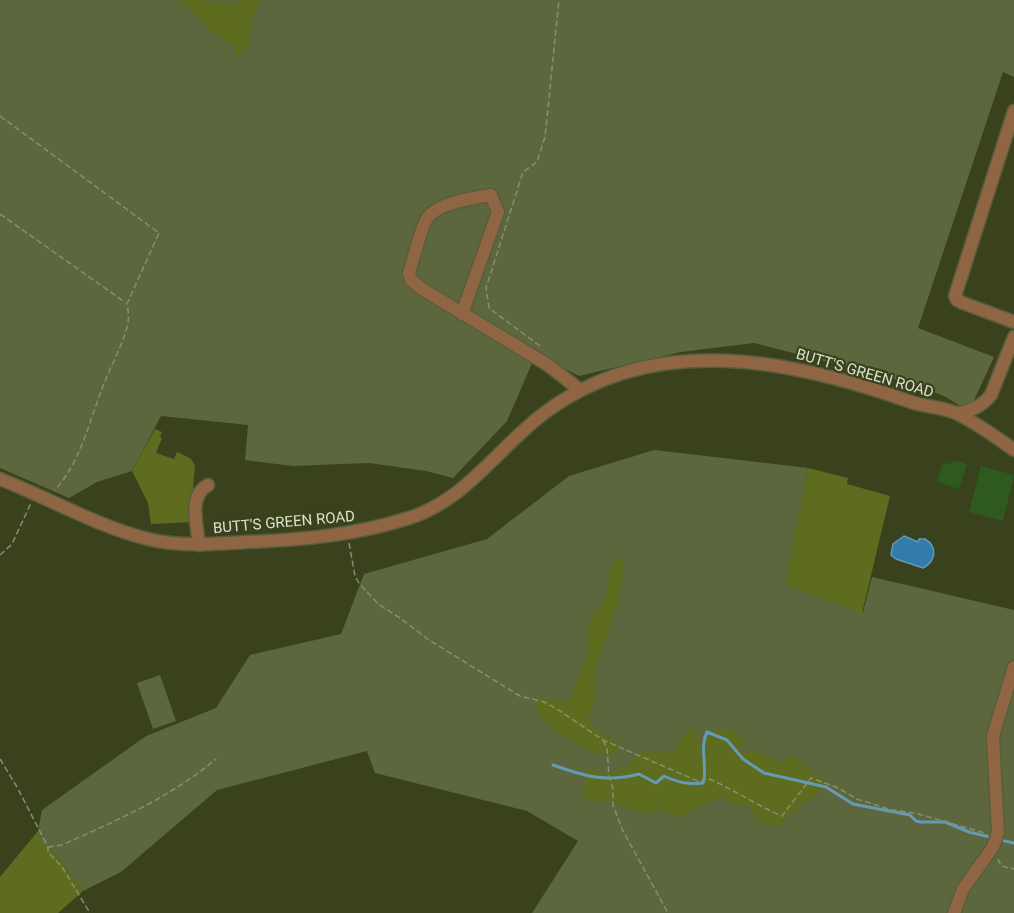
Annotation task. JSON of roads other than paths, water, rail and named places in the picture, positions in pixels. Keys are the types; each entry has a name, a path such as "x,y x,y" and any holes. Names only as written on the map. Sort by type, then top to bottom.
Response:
{"street":[{"path":"1014,111 956,296 957,300 963,303 1014,322"},
{"path":"462,314 498,212 491,195 451,204 436,210 427,217 409,273 411,280 462,314 548,365 580,390"},
{"path":"957,413 974,410 991,395 1014,337"},
{"name":"BUTT'S GREEN ROAD","path":"0,479 105,524 149,539 199,545 278,541 347,534 412,518 442,502 470,483 508,445 547,411 580,390 600,381 665,362 717,359 789,367 880,390 914,404 957,413"},
{"path":"1001,371 1014,374"},
{"path":"984,430 985,402"},
{"path":"957,413 1014,450"},
{"path":"199,545 196,496 202,488 208,485"},
{"path":"954,913 963,889 995,843 998,832 993,736 1014,667"}],"water":[{"path":"904,536 918,542 919,539 925,539 929,542 934,550 931,562 923,568 896,559 891,555 893,544"}],"waterway":[{"path":"553,765 595,777 616,778 639,774 656,783 664,776 683,783 703,783 704,744 707,732 727,740 743,759 764,773 826,787 853,804 910,815 916,821 921,822 945,822 969,832 994,838"},
{"path":"1000,840 1014,843"}]}
